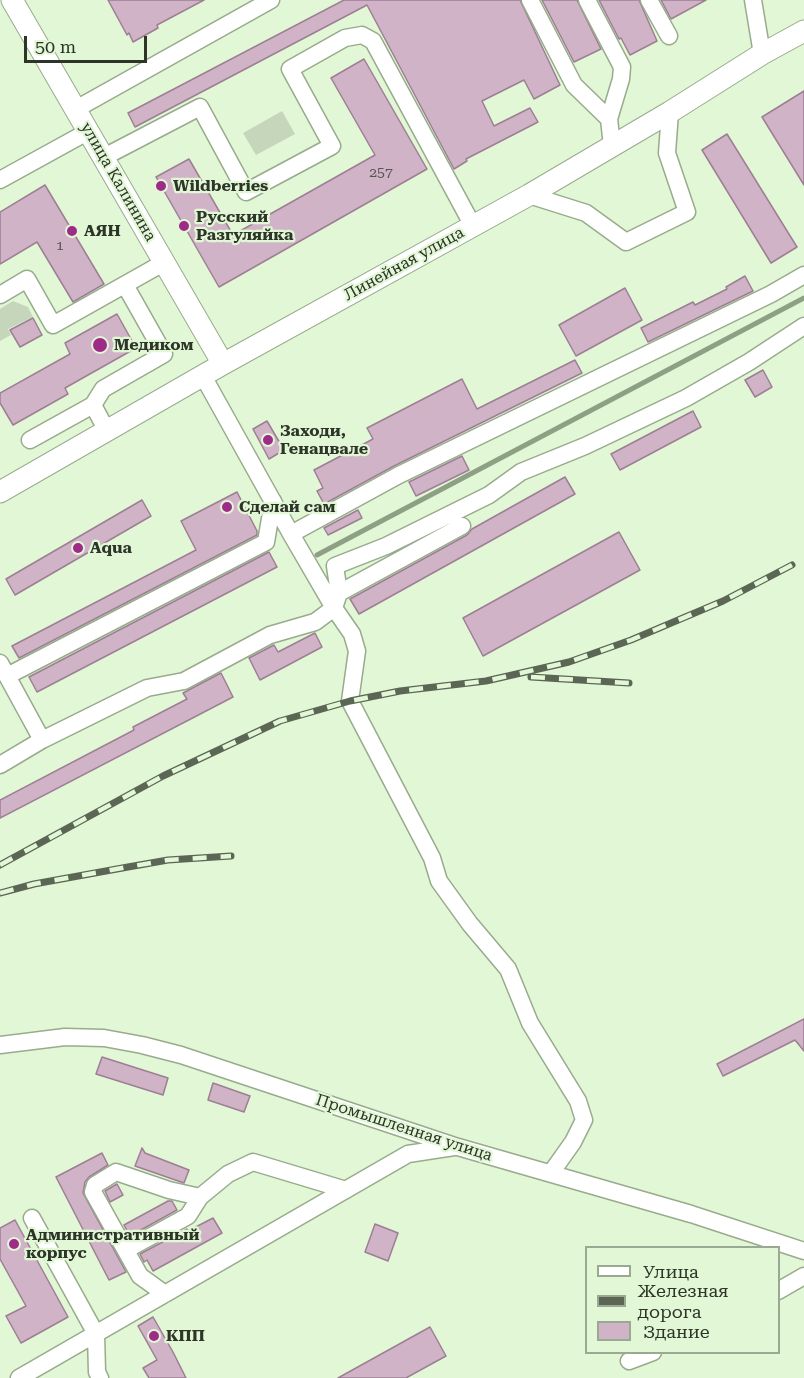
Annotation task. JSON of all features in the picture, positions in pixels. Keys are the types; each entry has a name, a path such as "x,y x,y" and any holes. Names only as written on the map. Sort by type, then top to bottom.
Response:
{"main road":[{"name":"улица Калинина","path":"12,0 223,364"},
{"name":"Линейная улица","path":"0,492 223,364 529,195 804,31"}],"street":[{"path":"76,109 271,0"},
{"path":"530,0 574,85 609,119"},
{"path":"587,0 622,68 621,80 609,119 612,146"},
{"path":"649,0 669,36"},
{"path":"753,0 762,54"},
{"path":"104,157 200,107 246,192 332,146 290,69 345,38 362,35 373,41 473,226"},
{"path":"529,195 586,213 626,242 687,212 667,153 670,112"},
{"path":"0,180 89,131"},
{"path":"0,295 27,279 54,325 165,262"},
{"path":"291,534 399,475 771,294 804,275"},
{"path":"30,440 93,405 103,389 164,354 125,285"},
{"path":"337,601 335,566 386,546 489,495 521,472 585,446 686,398 749,362 804,326"},
{"path":"203,376 291,534 337,601 357,651 350,701 432,858 439,882 470,924 508,969 530,1023 578,1101 584,1120 573,1142 551,1173"},
{"path":"93,405 107,430"},
{"path":"42,740 3,670 266,542 273,501"},
{"path":"0,765 42,740 147,688 184,681 270,635 315,622 337,601 462,526"},
{"name":"Промышленная улица","path":"0,1044 65,1037 104,1038 181,1055 458,1147 691,1214 804,1251"},
{"path":"19,1378 408,1154 458,1147"},
{"path":"126,1250 188,1216 200,1197 228,1174 253,1162 346,1190"},
{"path":"165,1294 140,1276 93,1192 94,1185 116,1172 169,1190 200,1197"},
{"path":"32,1218 96,1334 97,1376"},
{"path":"780,1290 804,1276"},
{"path":"629,1361 650,1354"}],"green space":[{"path":"282,111 295,134 256,155 243,133"},
{"path":"13,301 28,307 33,317 8,329 11,335 0,341 0,309"}],"building":[{"path":"108,0 204,0 157,25 158,28 133,42"},
{"path":"344,0 520,0 560,85 534,99 524,80 482,101 494,126 530,108 538,122 466,159 467,161 454,169 367,5 135,127 128,113"},
{"path":"542,0 577,0 601,49 574,62"},
{"path":"599,0 639,0 657,41 630,55"},
{"path":"661,0 706,0 671,19"},
{"path":"364,59 427,169 219,287 156,177 189,159 233,235 375,155 331,78"},
{"path":"804,91 804,185 762,117"},
{"path":"727,134 797,247 771,263 702,150"},
{"path":"45,185 104,284 73,302 37,242 0,264 0,212"},
{"path":"745,276 753,291 648,342 641,328 693,302 695,305 727,289 726,287"},
{"path":"625,288 642,320 576,356 559,325"},
{"path":"117,314 136,348 65,388 68,394 13,425 0,403 0,393 70,354 65,343"},
{"path":"33,318 42,335 20,347 10,330"},
{"path":"575,360 582,373 394,466 324,504 317,491 323,488 314,470 373,439 367,428 462,379 477,409"},
{"path":"763,370 772,387 755,397 745,380"},
{"path":"693,411 701,427 620,470 611,454"},
{"name":"Заходи, Генацвале","path":"267,421 284,450 269,459 253,429"},
{"path":"462,456 469,470 416,496 409,482"},
{"path":"565,477 575,494 359,614 350,599 467,535 472,529"},
{"path":"237,492 257,535 19,658 12,646 196,550 181,521"},
{"name":"Aqua","path":"142,500 151,516 15,595 6,579"},
{"path":"358,510 362,518 328,535 324,528"},
{"path":"619,532 640,570 483,656 463,618"},
{"path":"269,552 277,567 37,692 29,677"},
{"path":"315,633 322,647 260,680 249,658 274,645 278,652"},
{"path":"221,673 233,697 0,818 0,800 134,730 133,727 187,699 183,693"},
{"path":"804,1019 804,1051 795,1040 723,1076 717,1064"},
{"path":"102,1057 168,1078 163,1095 96,1074"},
{"path":"213,1083 250,1096 244,1112 208,1100"},
{"path":"142,1148 145,1153 189,1170 184,1183 135,1166"},
{"path":"102,1153 108,1165 89,1177 85,1182 83,1193 126,1272 109,1280 56,1177"},
{"path":"117,1184 123,1195 110,1202 105,1191"},
{"path":"172,1201 177,1210 130,1236 124,1225"},
{"path":"213,1218 222,1233 153,1271 147,1260 144,1262 140,1254"},
{"path":"15,1220 68,1317 21,1343 6,1316 26,1306 0,1259 0,1228"},
{"path":"375,1224 398,1233 388,1261 365,1252"},
{"path":"153,1317 186,1378 149,1378 143,1368 157,1360 138,1326"},
{"path":"430,1327 446,1356 406,1378 338,1378"}],"waterway":[{"path":"317,555 804,298"}],"railway":[{"path":"0,865 163,776 280,721 350,701 400,691 486,681 569,662 631,640 723,601 792,565"},
{"path":"531,677 629,683"},
{"path":"0,893 34,884 168,860 231,856"}],"place":[{"name":"Wildberries","path":"161,186"},
{"name":"Русский Разгуляйка","path":"184,226"},
{"name":"АЯН","path":"72,231"},
{"name":"Медиком","path":"100,345"},
{"name":"Заходи, Генацвале","path":"268,440"},
{"name":"Сделай сам","path":"227,507"},
{"name":"Aqua","path":"78,548"},
{"name":"Административный корпус","path":"14,1244"},
{"name":"КПП","path":"154,1336"}]}
